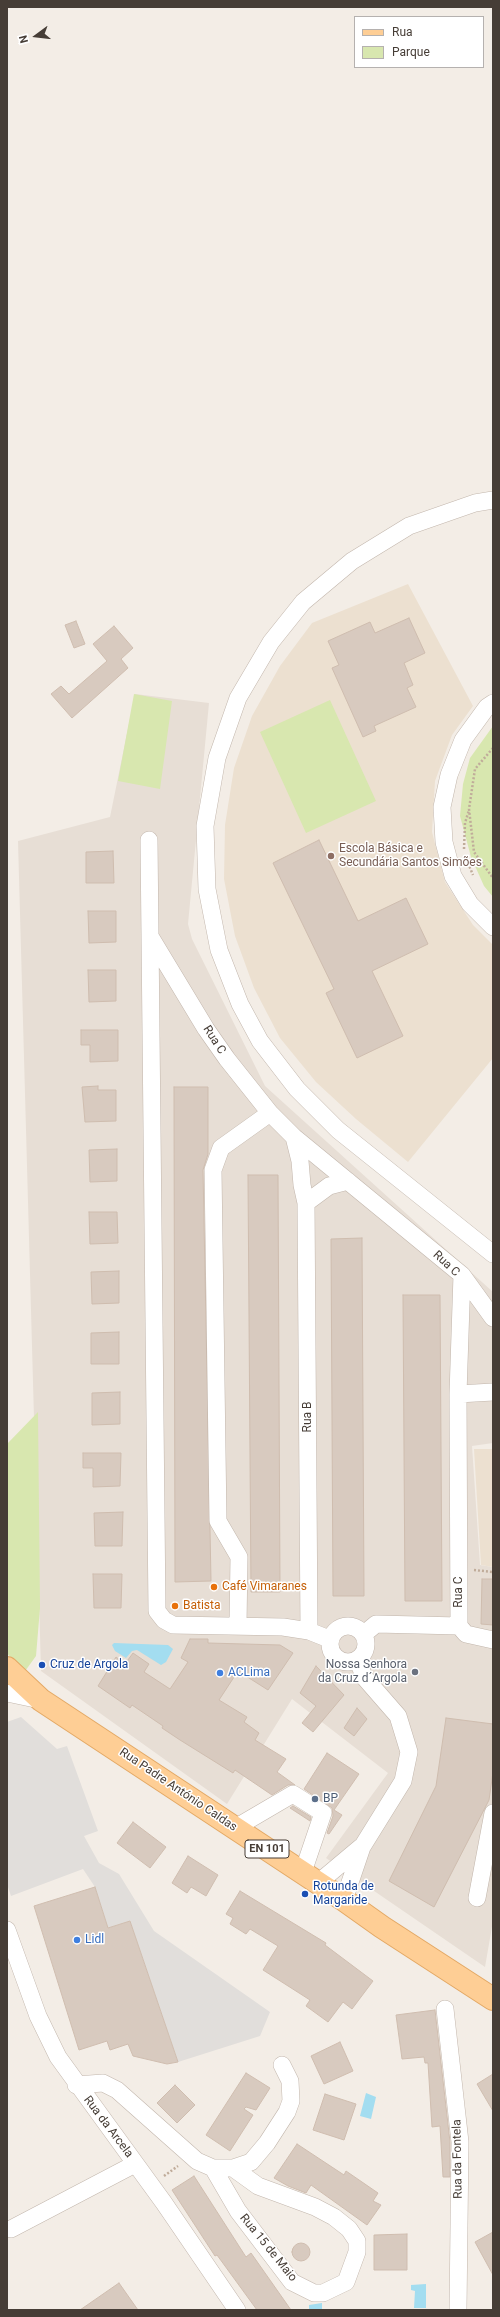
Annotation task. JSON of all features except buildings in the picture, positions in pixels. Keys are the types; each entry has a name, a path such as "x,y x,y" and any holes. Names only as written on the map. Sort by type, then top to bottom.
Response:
{"main road":[{"name":"Rua Padre António Caldas","path":"7,1668 41,1700 493,1999"}],"street":[{"path":"493,500 475,503 409,526 352,561 303,602 271,642 238,698 217,758 206,826 207,889 219,950 240,1004 260,1041 297,1089 338,1130 493,1254"},
{"path":"493,703 487,707 462,740 449,776 442,807 444,842 454,876 470,904 493,927"},
{"path":"149,840 157,1611 164,1620 173,1625 284,1627 309,1631 329,1639"},
{"name":"Rua C","path":"151,938 206,1029 227,1059 270,1113 294,1137 462,1275 458,1394 459,1626"},
{"path":"238,1626 239,1557 218,1521 213,1170 221,1148 249,1126 270,1113"},
{"name":"Rua B","path":"294,1137 306,1203 309,1631"},
{"path":"306,1203 329,1186 348,1181"},
{"path":"462,1275 493,1318"},
{"path":"458,1394 493,1392"},
{"path":"364,1634 376,1624 459,1626 466,1634 493,1640"},
{"path":"353,1625 364,1634 366,1649 358,1660 343,1662 332,1654 329,1639 338,1628 353,1625"},
{"path":"344,1900 362,1847 403,1781 409,1752 398,1716 364,1677 358,1660"},
{"path":"7,1693 41,1700"},
{"path":"235,1828 293,1794 323,1814 310,1878"},
{"path":"477,1898 493,1813"},
{"path":"310,1878 362,1847"},
{"name":"Rua da Arcela","path":"7,1930 38,2016 58,2057 76,2085 151,2185 237,2310"},
{"name":"Rua da Fontela","path":"445,2009 460,2142 458,2310"},
{"path":"76,2085 103,2083 117,2090 191,2156 213,2168 233,2168 251,2162 267,2143 287,2112 291,2101 290,2081 282,2065"},
{"path":"11,2229 135,2164"},
{"name":"Rua 15 de Maio","path":"213,2168 238,2211 292,2282 314,2293 323,2293 346,2282 357,2252 357,2240 349,2229 334,2217 315,2207 258,2186 233,2168"}],"path":[{"path":"464,854 465,822 469,809 475,769 493,748"},
{"path":"469,809 474,852 493,878"},
{"path":"466,860 474,877"},
{"path":"151,2185 191,2156"}],"shaded area":[{"name":"Escola Básica e Secundária Santos Simões","path":"408,584 473,706 452,735 435,781 432,832 445,882 473,925 493,945 493,1058 408,1162 356,1119 316,1082 280,1038 254,988 235,936 224,879 225,825 234,768 252,716 280,666 312,623"},
{"path":"135,694 209,703 188,924 192,939 265,1086 493,1292 493,1443 472,1446 480,1565 493,1567 493,1921 485,1967 326,1858 388,1773 292,1699 227,1804 41,1671 18,841 110,817"},
{"path":"474,1449 493,1449 493,1567 481,1565"},
{"path":"21,1717 57,1749 67,1746 98,1831 84,1836 99,1863 119,1874 154,1931 270,2012 260,2036 178,2062 130,1921 108,1928 95,1887 83,1869 11,1896 7,1884 7,1722"}],"green space":[{"path":"134,694 172,701 160,789 118,781"},
{"path":"330,700 376,801 306,833 260,732"},
{"path":"493,726 493,897 484,886 471,857 460,816 463,784 470,758"},
{"path":"38,1412 40,1608 36,1656 23,1674 7,1653 7,1444"}],"water":[{"path":"114,1643 168,1645 173,1649 166,1662 161,1665 137,1650 132,1651 126,1658 115,1651 112,1645"},
{"path":"366,2093 376,2097 371,2119 360,2116"},
{"path":"426,2284 426,2308 414,2308 415,2291 411,2290 411,2285"},
{"path":"322,2303 322,2310 309,2310 309,2305"}],"place":[{"name":"Escola Básica e Secundária Santos Simões","path":"331,856"},
{"name":"Café Vimaranes","path":"214,1587"},
{"name":"Batista","path":"175,1606"},
{"name":"Cruz de Argola","path":"42,1665"},
{"name":"Nossa Senhora da Cruz d´Argola","path":"415,1672"},
{"name":"ACLima","path":"220,1673"},
{"name":"BP","path":"315,1799"},
{"name":"Rotunda de Margaride","path":"305,1894"},
{"name":"Lidl","path":"77,1940"}]}
